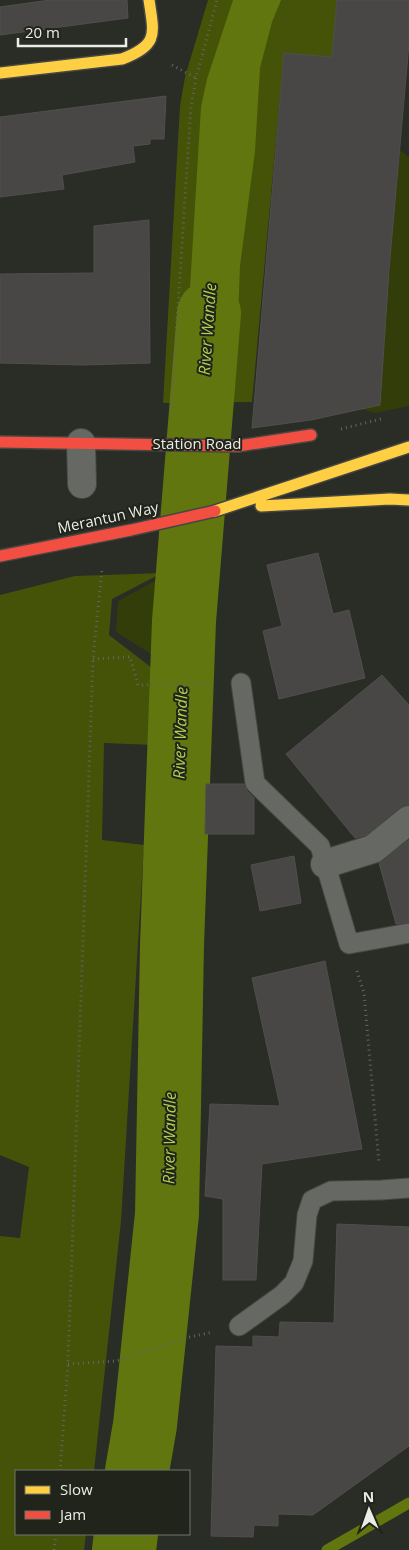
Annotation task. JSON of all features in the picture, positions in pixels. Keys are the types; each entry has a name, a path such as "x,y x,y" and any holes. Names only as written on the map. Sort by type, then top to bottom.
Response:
{"main road":[{"path":"0,73 122,59 145,50 151,42 153,34 149,0"},
{"name":"Station Road","path":"0,442 238,446 311,435"},
{"name":"Merantun Way","path":"0,556 137,529 222,509 409,447"},
{"name":"Merantun Way","path":"222,509 390,499 409,500"}],"street":[{"path":"82,443 82,484"},
{"path":"325,864 373,849 409,820"}],"lane":[{"path":"241,683 255,783 320,846 349,944 409,933"},
{"path":"239,1326 282,1296 294,1282 303,1261 307,1215 312,1200 331,1191 409,1188"}],"path":[{"path":"171,411 191,107 196,78 217,0"},
{"path":"167,62 196,78"},
{"path":"311,435 383,419"},
{"path":"60,1470 68,1364 93,659 102,570 109,565"},
{"path":"93,659 130,657 138,685 207,684"},
{"path":"349,944 364,993 381,1190"},
{"path":"68,1364 116,1361 190,1338"},
{"path":"54,1550 56,1535"}],"shaded area":[{"path":"208,0 337,0 332,57 284,53 252,402 163,403 180,106 185,77"},
{"path":"400,150 409,157 409,406 375,413 336,401 379,382"},
{"path":"171,572 164,662 116,632 118,601"},
{"path":"162,573 112,599 109,635 156,671 154,745 104,743 102,840 144,845 121,1221 94,1470 15,1470 15,1535 86,1535 84,1550 0,1550 0,1236 20,1238 29,1167 0,1155 0,595 75,576"}],"water":[{"path":"233,0 281,0 272,22 260,68 255,151 240,266 237,348 224,385 222,401 183,403 201,107 207,79"}],"building":[{"path":"50,0 127,0 128,18 0,35 0,7"},
{"path":"337,0 409,0 409,43 389,270 380,405 311,420 252,428 284,53 332,57"},
{"path":"166,96 164,139 150,139 150,144 133,146 135,162 62,175 64,189 0,197 0,117"},
{"path":"149,220 150,363 82,365 0,363 0,274 94,273 94,226"},
{"path":"318,553 333,614 349,610 365,678 279,699 263,631 282,626 267,565"},
{"path":"382,675 409,705 409,805 399,808 366,835 355,838 286,754"},
{"path":"206,784 244,784 247,791 254,798 254,834 205,834"},
{"path":"409,840 409,922 396,924 379,863"},
{"path":"294,856 301,903 260,911 251,865"},
{"path":"325,961 362,1149 262,1164 256,1280 223,1280 223,1199 205,1196 210,1104 280,1106 252,978"},
{"path":"337,1224 409,1227 409,1446 313,1515 278,1514 278,1526 254,1525 253,1537 211,1536 216,1346 253,1347 253,1336 279,1337 280,1322 334,1323"}],"waterway":[{"name":"River Wandle","path":"137,1470 145,1425 167,1214 172,945 184,621 209,313"},
{"path":"327,1550 409,1503"},
{"name":"River Wandle","path":"124,1550 126,1535"}],"traffic: slow":[{"path":"0,73 122,59 134,54 143,49 151,37 152,22 149,0"},
{"path":"215,511 409,447"},
{"path":"261,506 390,499 409,500"}],"traffic: jam":[{"path":"0,442 238,446 311,435"},
{"path":"0,556 215,511"}]}
